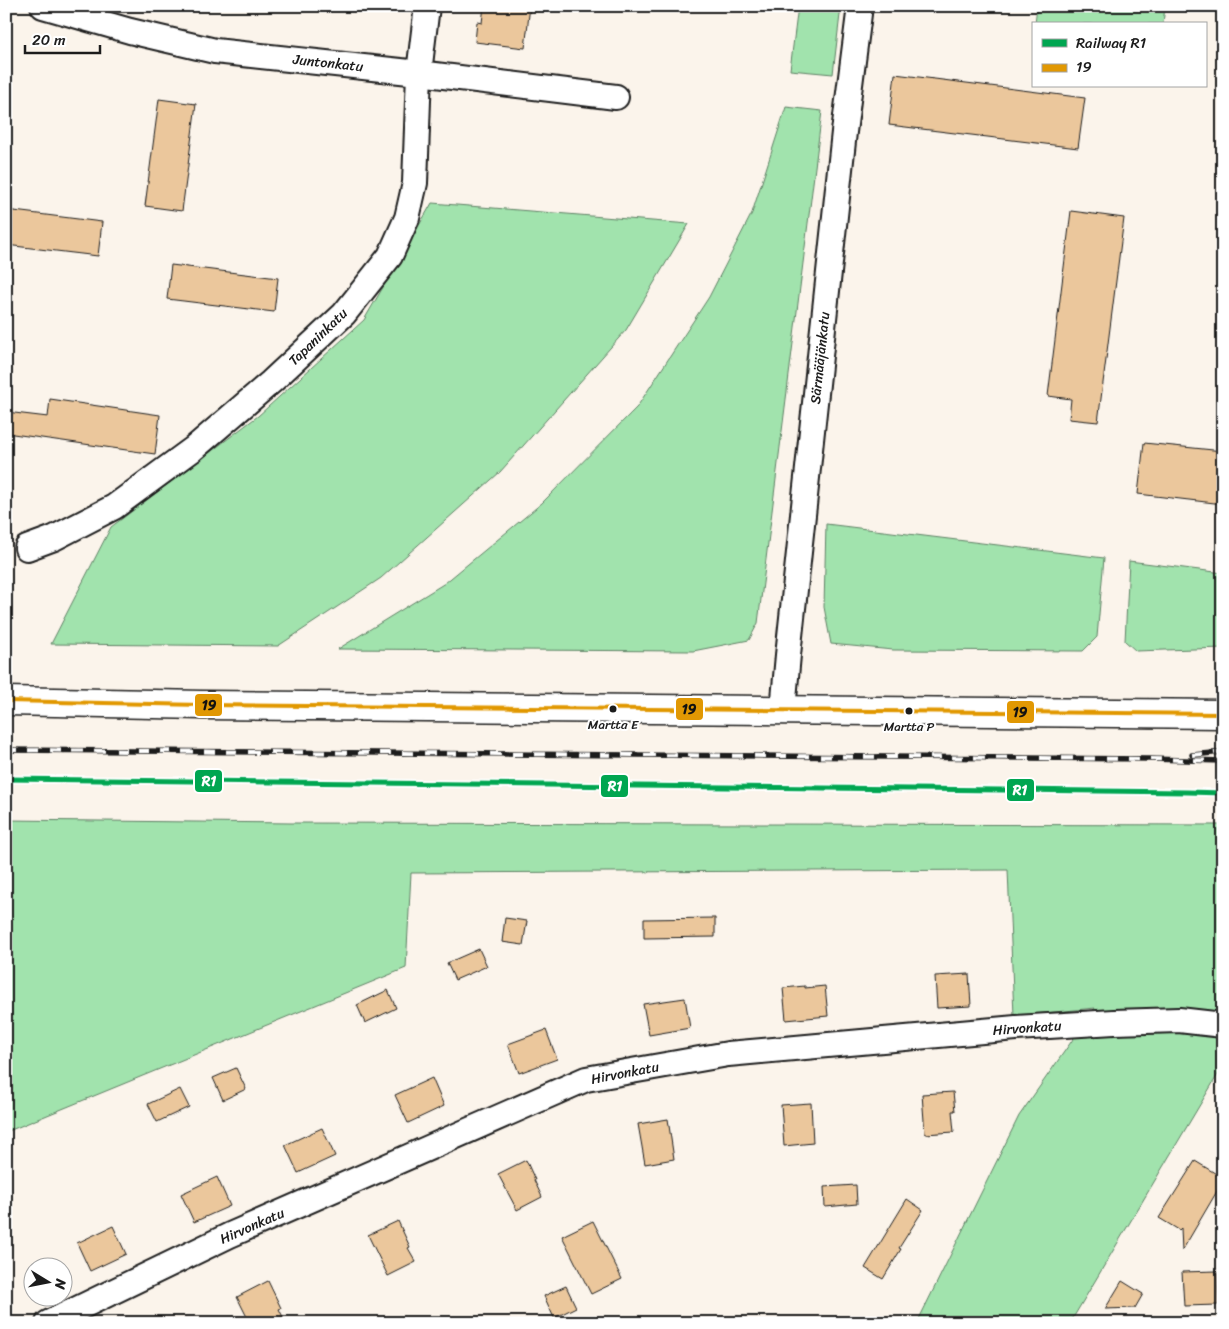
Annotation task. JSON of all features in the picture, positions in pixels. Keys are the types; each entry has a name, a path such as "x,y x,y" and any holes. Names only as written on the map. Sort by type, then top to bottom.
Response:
{"main road":[{"path":"6,701 202,705 1223,714"}],"street":[{"name":"Juntonkatu","path":"43,6 130,31 214,51 616,97"},
{"name":"Tapaninkatu","path":"27,548 54,538 114,508 194,450 344,314 390,256 407,218 415,182 419,73 427,6"},
{"name":"Särmääjänkatu","path":"784,710 790,635 843,141 860,6"},
{"name":"Hirvonkatu","path":"48,1323 230,1235 586,1079 728,1054 1016,1028 1179,1020 1223,1025"}],"green space":[{"path":"798,6 841,6 833,74 790,70"},
{"path":"1037,6 1165,6 1163,22 1035,22"},
{"path":"786,107 822,111 758,623 749,640 693,651 338,649 445,583 542,503 637,407 709,297 752,213"},
{"path":"432,203 689,224 626,330 500,472 381,578 278,646 51,644 111,527 258,416 364,320"},
{"path":"826,524 1104,558 1097,637 1083,651 893,650 831,644 824,607"},
{"path":"1129,561 1223,573 1223,648 1136,651 1125,641"},
{"path":"6,820 291,823 1223,825 1223,1066 1070,1323 917,1323 1019,1116 1095,1008 1014,1016 1008,870 411,873 406,968 6,1132"}],"building":[{"path":"484,6 530,6 525,48 475,42 477,22 482,23"},
{"path":"895,74 1085,98 1078,148 889,125"},
{"path":"159,99 196,104 182,211 145,206"},
{"path":"6,210 102,222 98,256 6,245"},
{"path":"1071,211 1124,218 1098,422 1069,419 1071,399 1048,396"},
{"path":"171,265 278,278 274,312 167,299"},
{"path":"50,399 160,415 155,454 6,433 6,412 48,417"},
{"path":"1144,443 1223,451 1223,504 1138,494"},
{"path":"505,918 527,921 523,945 502,942"},
{"path":"715,918 715,937 644,938 644,919"},
{"path":"479,949 487,966 455,980 447,963"},
{"path":"969,974 971,1006 937,1008 935,976"},
{"path":"805,986 805,988 825,986 828,1016 786,1020 783,988"},
{"path":"388,990 396,1008 365,1023 357,1005"},
{"path":"685,998 690,1028 649,1035 643,1004"},
{"path":"546,1030 557,1059 519,1073 508,1044"},
{"path":"236,1068 246,1089 223,1100 213,1078"},
{"path":"432,1078 444,1106 408,1123 395,1095"},
{"path":"180,1089 189,1107 157,1122 148,1104"},
{"path":"953,1092 955,1111 952,1111 954,1132 925,1134 922,1094"},
{"path":"811,1103 813,1143 784,1146 781,1105"},
{"path":"668,1119 674,1159 645,1164 638,1124"},
{"path":"322,1128 335,1156 298,1173 285,1145"},
{"path":"526,1160 542,1197 517,1210 498,1174"},
{"path":"1195,1161 1223,1178 1223,1181 1182,1251 1181,1228 1179,1230 1159,1218"},
{"path":"217,1177 230,1206 194,1222 181,1194"},
{"path":"856,1185 857,1204 825,1207 824,1187"},
{"path":"907,1199 923,1210 899,1248 901,1249 883,1279 865,1268"},
{"path":"398,1221 410,1247 408,1248 416,1262 388,1276 368,1235"},
{"path":"593,1221 622,1279 591,1294 562,1236"},
{"path":"113,1226 126,1254 90,1271 77,1243"},
{"path":"1217,1271 1218,1305 1184,1306 1182,1272"},
{"path":"268,1281 286,1323 250,1323 237,1297"},
{"path":"1122,1281 1143,1294 1135,1308 1105,1309"},
{"path":"566,1286 576,1307 554,1318 544,1296"}],"railway":[{"path":"6,750 1223,761"},
{"path":"1192,755 1223,752"}],"rail line":[{"name":"R1","path":"6,779 1223,793"}],"transit line":[{"name":"19","path":"6,701 202,705 1223,714"}],"place":[{"name":"Martta E","path":"613,709"},
{"name":"Martta P","path":"909,711"}]}
